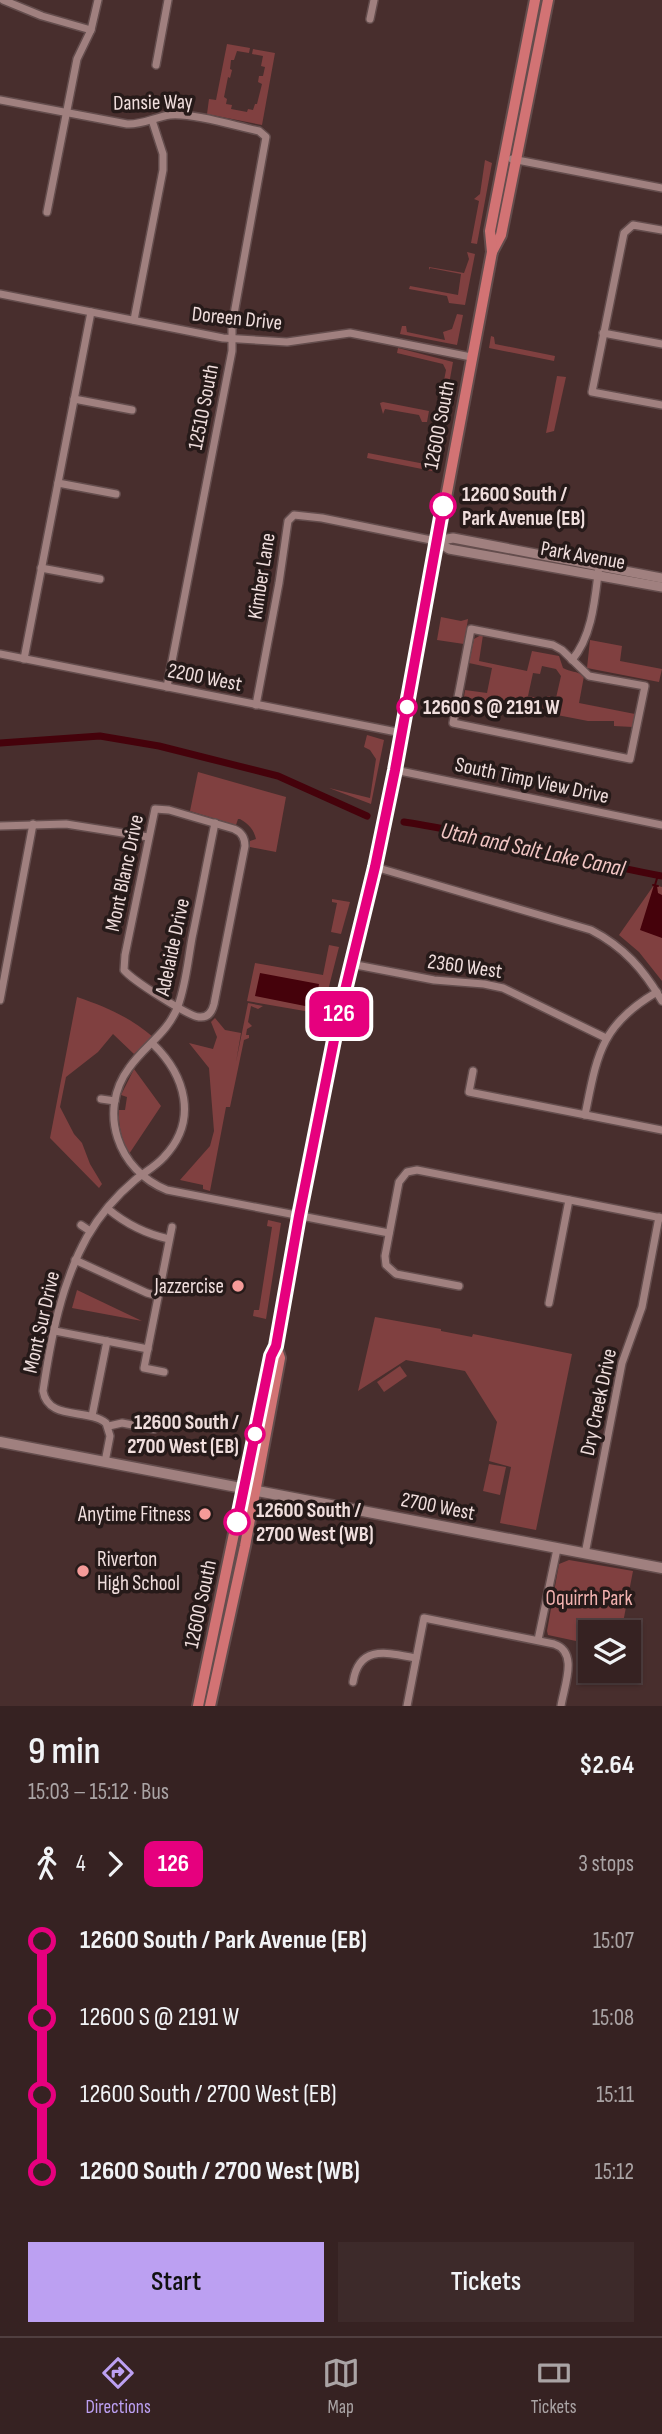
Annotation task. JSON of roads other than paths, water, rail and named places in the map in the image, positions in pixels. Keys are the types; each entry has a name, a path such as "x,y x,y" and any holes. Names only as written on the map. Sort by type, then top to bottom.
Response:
{"main road":[{"name":"12600 South","path":"198,1706 280,1357 276,1346 299,1216 339,1015 375,867 395,770 492,252 501,235 510,158 535,0"},
{"name":"12600 South","path":"510,158 548,0"},
{"name":"2700 West","path":"0,1442 662,1568"},
{"name":"12600 South","path":"210,1706 250,1489"},
{"path":"204,1706 210,1677 205,1670"}],"street":[{"path":"3,0 42,16 91,30"},
{"path":"47,212 77,59 91,30 98,0"},
{"path":"156,65 168,0"},
{"path":"370,19 374,0"},
{"name":"Dansie Way","path":"0,100 127,124 169,115 186,116 264,134"},
{"path":"134,320 163,170 163,154 152,120"},
{"name":"12510 South","path":"166,687 232,351 232,325 267,142 264,134"},
{"path":"510,158 662,188"},
{"path":"662,230 633,225 624,233 592,392 662,405"},
{"name":"Doreen Drive","path":"0,296 232,338 287,342 350,333 471,357"},
{"path":"24,659 91,312"},
{"path":"603,333 662,344"},
{"path":"74,399 132,410"},
{"path":"58,483 116,495"},
{"name":"Kimber Lane","path":"256,705 288,521 291,517 298,514 436,541"},
{"name":"Park Avenue","path":"436,541 449,549 662,578"},
{"path":"41,568 100,579"},
{"path":"572,660 586,636 598,571"},
{"name":"Park Avenue","path":"598,571 662,587"},
{"path":"471,629 553,645 572,660 589,676 645,686 630,759 453,723 471,629"},
{"name":"2200 West","path":"0,654 402,733"},
{"name":"South Timp View Drive","path":"395,770 662,825"},
{"name":"Mont Blanc Drive","path":"155,808 215,823 242,834 245,846 213,1008 200,1017 135,981 124,971 125,955 155,808"},
{"name":"Adelaide Drive","path":"142,1175 129,1162 117,1139 114,1101 128,1068 153,1044 178,1006 215,823"},
{"path":"0,1000 33,824"},
{"path":"0,826 76,825 148,837"},
{"path":"375,867 591,930 613,942 642,969 662,1001"},
{"name":"2360 West","path":"351,964 434,980 503,988 606,1038"},
{"path":"585,1115 595,1067 606,1038 628,1012 657,992"},
{"name":"Mont Sur Drive","path":"109,1426 103,1419 55,1409 45,1399 44,1386 65,1287 90,1231 108,1209 170,1150 181,1128 184,1111 179,1078 171,1063 153,1044"},
{"path":"473,1071 469,1092 662,1130"},
{"path":"101,1099 114,1101"},
{"path":"459,1286 396,1274 386,1265 385,1256 399,1182 407,1172 417,1171 661,1218"},
{"path":"142,1175 154,1185 174,1192 389,1233"},
{"path":"549,1303 569,1200"},
{"path":"108,1209 130,1225 151,1235 169,1239"},
{"name":"Dry Creek Drive","path":"585,1554 622,1363 642,1307 661,1218"},
{"path":"80,1225 90,1231"},
{"path":"164,1372 144,1368 172,1227"},
{"path":"75,1260 158,1296"},
{"path":"55,1331 148,1349"},
{"path":"92,1416 107,1341"},
{"path":"104,1462 110,1436 109,1426 122,1423 154,1429"},
{"path":"538,1640 557,1549"},
{"path":"407,1706 424,1618 558,1644 566,1650 569,1663 561,1706"},
{"path":"353,1682 357,1666 369,1655 386,1653 416,1658"}],"waterway":[{"name":"Utah and Salt Lake Canal","path":"0,743 100,736 159,746 278,776 367,816"},
{"name":"Utah and Salt Lake Canal","path":"404,822 662,876"},
{"path":"655,885 658,875"},
{"path":"653,885 658,886"},
{"path":"315,1007 319,1008"}],"place":[{"name":"12600 South / Park Avenue (EB)","path":"443,506"},
{"name":"12600 S @ 2191 W","path":"407,707"},
{"name":"Jazzercise","path":"238,1286"},
{"name":"12600 South / 2700 West (EB)","path":"255,1434"},
{"name":"Anytime Fitness","path":"205,1514"},
{"name":"12600 South / 2700 West (WB)","path":"237,1522"},
{"name":"Riverton High School","path":"83,1571"}],"park label":[{"name":"Oquirrh Park","path":"589,1598"}]}
